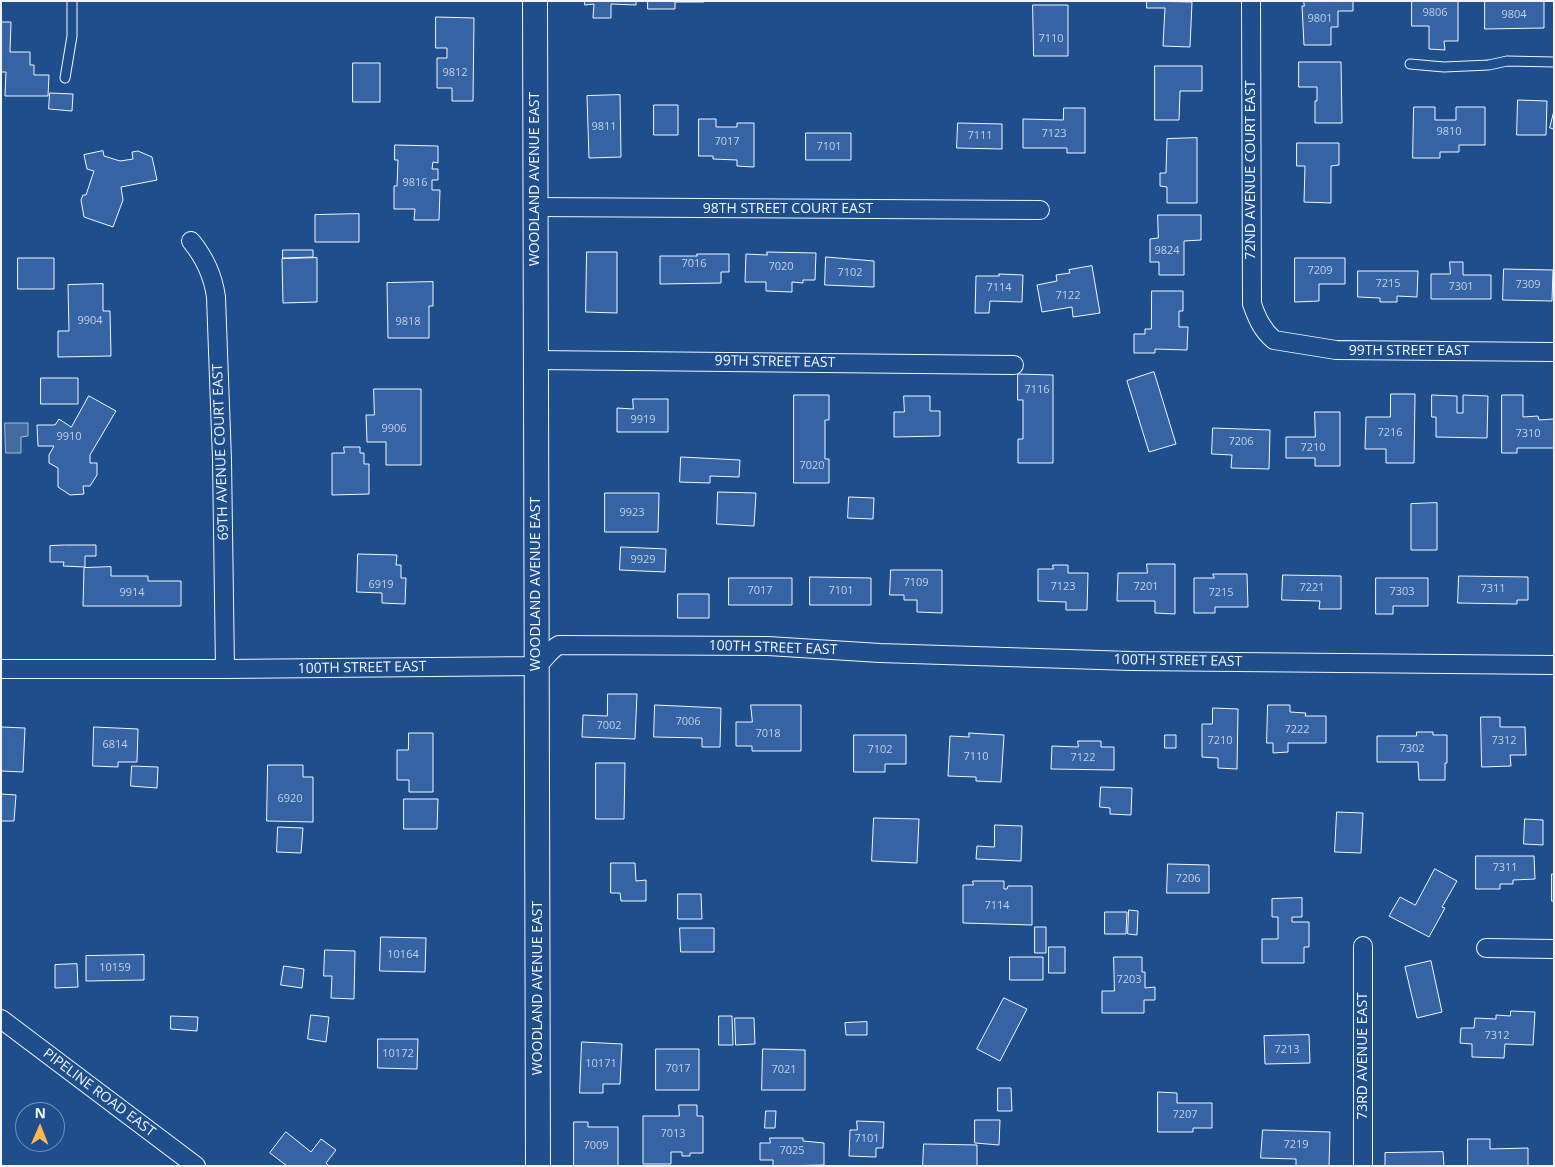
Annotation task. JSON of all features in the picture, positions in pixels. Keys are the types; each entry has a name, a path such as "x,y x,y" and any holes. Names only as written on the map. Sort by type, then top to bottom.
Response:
{"street":[{"name":"WOODLAND AVENUE EAST","path":"534,1 538,1166"},
{"name":"72ND AVENUE COURT EAST","path":"1251,1 1252,304 1258,321 1267,334"},
{"name":"98TH STREET COURT EAST","path":"535,207 1040,210"},
{"name":"69TH AVENUE COURT EAST","path":"191,241 207,265 213,280 216,296 222,460 225,669"},
{"name":"99TH STREET EAST","path":"1267,334 1274,340 1336,350 1554,352"},
{"name":"99TH STREET EAST","path":"536,360 1014,365"},
{"name":"100TH STREET EAST","path":"1,669 536,666 553,648 559,645 768,646 880,653 1121,661 1554,665"},
{"name":"73RD AVENUE EAST","path":"1363,946 1363,1166"},
{"path":"1486,948 1554,949"},
{"name":"PIPELINE ROAD EAST","path":"1,1019 196,1166"}],"lane":[{"path":"65,78 72,36 72,1"},
{"path":"1410,64 1444,67 1489,65 1507,62 1554,62"}],"water":[{"path":"5,423 28,423 28,436 21,437 21,453 6,453"}],"building":[{"path":"585,1 636,1 636,5 611,4 611,18 593,18 594,4 585,5"},
{"path":"648,1 704,2 675,2 675,9 648,9"},
{"path":"1147,1 1192,2 1190,47 1163,46 1165,8 1147,8"},
{"path":"1304,1 1353,1 1353,11 1338,11 1338,27 1331,27 1331,45 1304,45 1302,6 1304,6"},
{"path":"1412,1 1458,1 1458,41 1444,41 1445,50 1429,49 1429,26 1412,26"},
{"path":"1485,1 1544,1 1544,28 1485,29"},
{"path":"1033,5 1068,5 1068,56 1034,56"},
{"path":"436,17 474,18 473,101 452,101 452,88 437,88 437,58 447,58 447,48 436,48"},
{"path":"1,22 11,22 10,52 30,52 30,65 34,65 34,75 49,75 48,96 5,96 6,72 1,72"},
{"path":"1299,62 1341,62 1342,123 1315,123 1317,87 1299,87"},
{"path":"353,63 380,63 380,102 353,102"},
{"path":"1155,66 1202,66 1202,91 1180,91 1179,120 1155,120"},
{"path":"50,93 73,94 72,111 49,109"},
{"path":"620,95 621,157 589,158 587,96"},
{"path":"1518,100 1547,101 1546,135 1517,135"},
{"path":"654,105 678,105 678,135 654,135"},
{"path":"1414,107 1435,107 1435,120 1456,120 1456,107 1485,107 1485,145 1459,145 1459,152 1440,152 1440,158 1413,158"},
{"path":"1064,108 1085,108 1085,153 1067,153 1067,148 1023,148 1023,119 1063,120"},
{"path":"1554,111 1554,129 1550,128"},
{"path":"699,119 716,119 716,127 737,127 737,123 754,123 754,167 737,166 737,160 713,159 713,156 699,156"},
{"path":"958,123 1002,124 1002,149 957,148"},
{"path":"806,133 851,133 851,160 806,160"},
{"path":"1197,138 1197,203 1167,203 1167,187 1160,186 1160,173 1166,173 1167,139"},
{"path":"1297,143 1339,143 1339,165 1331,166 1331,203 1304,202 1305,166 1297,166"},
{"path":"395,145 438,146 438,163 433,162 432,169 438,169 438,180 432,180 432,190 440,190 439,220 414,220 415,209 394,209 394,186 397,186 398,160 395,160"},
{"path":"103,151 104,156 120,161 133,159 132,152 138,151 152,157 157,180 121,187 123,200 113,227 84,217 81,200 83,195 86,195 94,171 87,169 84,155"},
{"path":"359,214 359,242 315,242 315,215"},
{"path":"1158,215 1201,215 1201,240 1184,241 1184,275 1159,275 1159,262 1150,262 1150,239 1158,238"},
{"path":"283,250 313,250 313,257 283,258"},
{"path":"587,252 617,252 617,313 586,312"},
{"path":"767,252 816,253 815,280 803,280 803,283 792,282 792,292 766,291 766,282 745,282 746,254 767,255"},
{"path":"697,254 729,254 729,272 721,272 721,283 660,284 660,256 697,256"},
{"path":"826,257 874,261 874,287 825,285"},
{"path":"18,258 54,258 54,289 18,289"},
{"path":"317,258 317,302 283,303 282,259"},
{"path":"1295,258 1345,258 1345,284 1319,284 1319,301 1295,302"},
{"path":"1450,262 1463,262 1463,275 1491,275 1491,299 1431,299 1431,274 1450,274"},
{"path":"1092,266 1100,313 1073,317 1072,307 1042,312 1037,285 1057,281 1056,275 1070,273 1069,270"},
{"path":"1504,269 1553,270 1552,301 1503,300"},
{"path":"1358,271 1418,271 1417,297 1397,296 1397,302 1380,302 1380,298 1358,297"},
{"path":"999,274 1023,275 1022,302 990,301 989,313 975,313 976,276 999,276"},
{"path":"433,282 433,306 429,306 429,338 388,338 387,283"},
{"path":"103,284 103,311 110,311 111,356 58,357 58,331 69,331 68,285"},
{"path":"1152,291 1183,291 1183,311 1179,311 1179,327 1188,327 1187,350 1155,349 1155,353 1134,353 1134,334 1145,334 1145,329 1151,329"},
{"path":"1154,372 1176,444 1149,452 1127,381"},
{"path":"1018,374 1053,375 1053,463 1018,463 1018,439 1023,439 1023,400 1018,400"},
{"path":"41,378 78,378 78,404 41,404"},
{"path":"374,389 421,389 421,465 386,465 386,442 367,442 366,415 374,415"},
{"path":"1391,394 1415,394 1414,463 1386,463 1386,449 1365,449 1366,417 1390,417"},
{"path":"794,395 829,395 829,420 825,420 825,459 829,459 829,483 794,483"},
{"path":"1432,395 1457,396 1457,413 1463,413 1463,395 1488,396 1487,438 1436,437 1436,417 1432,417"},
{"path":"1502,395 1523,395 1523,417 1538,416 1539,420 1554,419 1554,448 1517,448 1517,453 1502,453"},
{"path":"89,396 116,411 90,455 90,463 97,463 97,475 90,486 83,486 84,494 70,495 58,487 58,468 49,463 49,455 54,446 38,446 37,425 55,425 59,419 71,427"},
{"path":"904,396 930,396 930,411 940,411 940,436 894,437 894,412 904,412"},
{"path":"633,399 668,399 668,432 617,432 617,408 633,409"},
{"path":"1315,412 1340,412 1340,466 1315,466 1315,458 1286,458 1286,437 1315,437"},
{"path":"1213,428 1270,430 1269,469 1231,468 1232,455 1212,454"},
{"path":"344,447 360,447 360,453 364,453 364,464 369,464 369,494 332,495 332,453 344,453"},
{"path":"681,457 740,460 739,477 710,476 710,483 680,482"},
{"path":"718,492 756,493 754,526 717,524"},
{"path":"605,493 659,493 658,532 605,532"},
{"path":"849,497 874,498 873,519 848,518"},
{"path":"1437,503 1437,550 1411,550 1411,504"},
{"path":"96,545 96,556 85,556 85,567 63,566 64,562 50,562 50,546"},
{"path":"621,547 666,549 665,572 620,570"},
{"path":"358,554 397,555 396,565 401,565 401,578 406,578 405,604 382,603 382,593 357,592"},
{"path":"1147,564 1175,564 1175,614 1155,613 1155,601 1117,601 1118,573 1147,573"},
{"path":"1053,565 1068,565 1068,573 1088,573 1087,610 1066,610 1066,602 1038,601 1038,569 1053,569"},
{"path":"111,567 111,576 148,576 148,581 181,581 181,606 83,606 84,568"},
{"path":"891,570 942,570 942,613 917,612 917,600 904,600 904,595 890,595"},
{"path":"1213,574 1247,574 1248,607 1215,607 1215,613 1194,613 1194,578 1214,578"},
{"path":"1283,575 1341,576 1341,609 1319,609 1320,601 1282,600"},
{"path":"1459,576 1528,577 1528,600 1517,600 1517,604 1458,603"},
{"path":"810,577 871,578 871,605 810,605"},
{"path":"729,578 792,578 792,605 729,605"},
{"path":"1376,578 1428,578 1428,606 1393,606 1393,614 1376,614"},
{"path":"678,594 709,594 709,618 678,618"},
{"path":"608,694 637,694 635,739 582,737 583,715 607,716"},
{"path":"655,705 721,708 720,747 702,747 702,738 654,737"},
{"path":"751,705 801,705 801,751 752,751 752,746 736,746 736,722 752,722"},
{"path":"1268,705 1290,705 1290,712 1306,713 1305,716 1326,716 1326,743 1288,743 1288,752 1273,753 1273,743 1267,743"},
{"path":"1213,708 1238,709 1237,769 1218,768 1218,758 1202,757 1202,724 1212,724"},
{"path":"1481,717 1500,717 1500,727 1525,727 1526,755 1510,755 1511,766 1482,767"},
{"path":"1,727 25,728 23,772 1,771"},
{"path":"94,727 138,729 137,762 118,762 118,767 93,766"},
{"path":"1417,732 1433,732 1433,735 1447,735 1445,780 1419,780 1418,762 1377,762 1377,736 1416,736"},
{"path":"409,733 433,733 433,792 409,792 409,780 397,780 397,750 408,750"},
{"path":"969,733 1004,735 1001,782 976,781 976,777 948,776 950,736 969,737"},
{"path":"854,735 906,735 906,764 885,764 885,772 854,772"},
{"path":"1165,735 1176,735 1176,748 1165,748"},
{"path":"1078,741 1101,741 1101,747 1114,747 1114,770 1051,769 1052,746 1078,747"},
{"path":"596,763 625,763 624,819 596,819"},
{"path":"268,765 303,765 303,777 313,777 313,822 267,821"},
{"path":"132,766 158,767 157,788 131,786"},
{"path":"1101,787 1132,788 1131,815 1110,814 1110,808 1100,807"},
{"path":"1,794 16,795 14,821 1,821"},
{"path":"404,799 438,799 437,829 404,829"},
{"path":"1337,812 1363,813 1361,853 1335,852"},
{"path":"874,818 919,819 917,863 872,861"},
{"path":"1525,819 1543,820 1543,845 1524,844"},
{"path":"995,825 1022,826 1021,861 976,859 977,846 994,847"},
{"path":"278,827 303,828 301,853 277,852"},
{"path":"1476,856 1534,856 1535,879 1513,880 1513,884 1500,884 1500,889 1476,889"},
{"path":"611,863 635,863 636,881 646,880 646,901 621,901 620,893 611,893"},
{"path":"1168,864 1209,865 1209,893 1167,893"},
{"path":"1435,869 1457,881 1442,907 1445,908 1429,937 1389,916 1400,897 1415,905"},
{"path":"1552,874 1554,874 1554,901 1552,901"},
{"path":"973,881 1004,881 1004,889 1007,889 1008,886 1032,886 1032,925 963,923 963,885 973,885"},
{"path":"678,894 701,894 702,919 678,919"},
{"path":"1302,898 1302,917 1292,917 1292,922 1309,922 1309,947 1304,947 1304,963 1262,963 1262,939 1278,939 1278,917 1272,917 1272,899"},
{"path":"1129,910 1138,911 1137,935 1128,934"},
{"path":"1105,912 1127,912 1126,934 1105,934"},
{"path":"1035,927 1046,927 1046,953 1035,953"},
{"path":"680,928 714,928 714,952 681,952"},
{"path":"381,937 426,938 425,972 380,971"},
{"path":"1049,947 1065,947 1065,973 1049,973"},
{"path":"325,950 355,951 354,999 331,998 332,976 324,976"},
{"path":"144,955 144,980 86,981 86,956"},
{"path":"1010,957 1043,957 1043,980 1010,980"},
{"path":"1114,957 1142,957 1142,972 1145,972 1145,988 1155,987 1155,1000 1144,1000 1144,1013 1102,1013 1102,991 1114,991"},
{"path":"1431,961 1442,1012 1417,1018 1405,967"},
{"path":"77,964 78,987 55,988 55,965"},
{"path":"284,966 304,969 302,988 281,985"},
{"path":"1004,998 1027,1009 1000,1061 977,1049"},
{"path":"1511,1011 1535,1012 1533,1045 1505,1044 1504,1058 1472,1057 1472,1044 1460,1043 1461,1028 1474,1028 1475,1018 1496,1019 1496,1015 1510,1016"},
{"path":"311,1015 329,1017 326,1042 308,1039"},
{"path":"171,1016 198,1017 197,1031 171,1029"},
{"path":"719,1016 732,1016 733,1045 719,1045"},
{"path":"735,1018 754,1018 755,1044 736,1045"},
{"path":"867,1022 867,1035 846,1035 845,1023"},
{"path":"1309,1035 1310,1063 1265,1064 1264,1036"},
{"path":"378,1039 418,1039 417,1069 378,1068"},
{"path":"582,1042 622,1044 620,1084 603,1084 603,1093 580,1093"},
{"path":"656,1049 699,1049 699,1090 656,1090"},
{"path":"763,1049 805,1050 805,1090 762,1090"},
{"path":"998,1088 1011,1088 1012,1111 998,1111"},
{"path":"1158,1092 1177,1093 1177,1103 1212,1103 1212,1128 1193,1128 1193,1132 1158,1132"},
{"path":"679,1105 697,1105 697,1116 703,1116 703,1153 690,1153 690,1156 682,1156 682,1152 671,1152 671,1164 643,1164 643,1116 679,1116"},
{"path":"766,1111 776,1111 775,1128 765,1128"},
{"path":"975,1120 1000,1120 999,1145 975,1143"},
{"path":"857,1121 884,1122 883,1148 876,1148 876,1157 849,1156 850,1130 857,1130"},
{"path":"574,1122 588,1122 588,1127 618,1127 618,1166 574,1166"},
{"path":"1263,1130 1330,1132 1329,1166 1296,1166 1296,1159 1261,1158"},
{"path":"286,1132 311,1152 321,1139 336,1150 326,1163 329,1166 287,1166 270,1153"},
{"path":"770,1138 803,1138 803,1141 824,1143 824,1165 773,1166 773,1160 760,1160 760,1143 770,1143"},
{"path":"1468,1139 1490,1139 1490,1149 1528,1148 1528,1166 1468,1166"},
{"path":"924,1144 977,1145 977,1166 923,1166"},
{"path":"1443,1152 1444,1166 1385,1166 1385,1153"}]}
